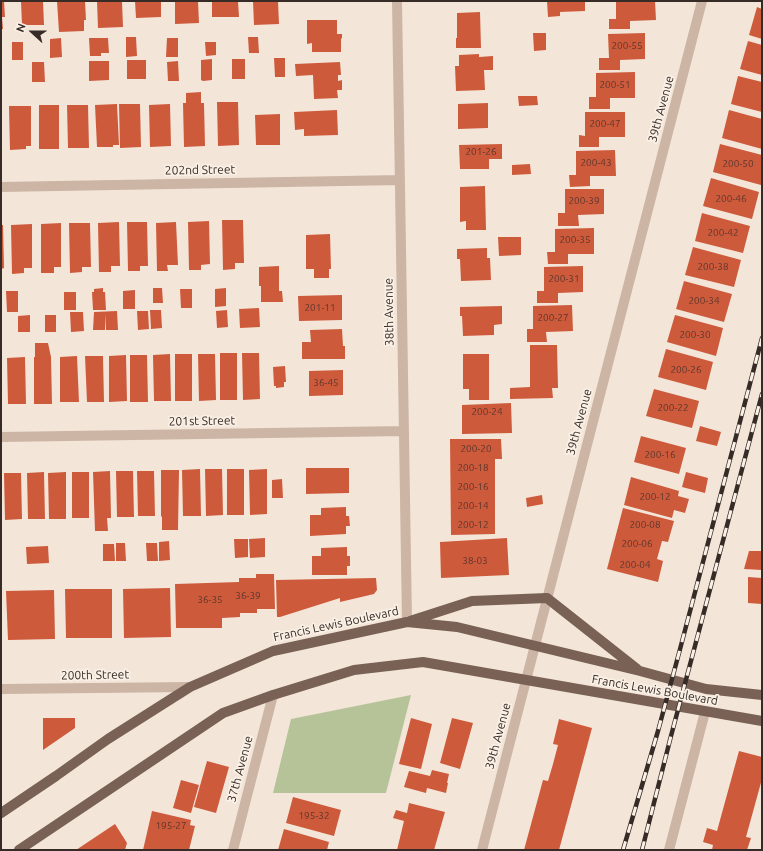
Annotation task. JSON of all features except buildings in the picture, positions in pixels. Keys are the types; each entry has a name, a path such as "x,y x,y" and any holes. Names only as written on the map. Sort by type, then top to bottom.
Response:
{"main road":[{"path":"407,622 472,601 547,598 640,671"},
{"name":"Francis Lewis Boulevard","path":"1,813 108,740 190,687 273,651 407,622 457,627 640,671 706,689 762,695"},
{"name":"Francis Lewis Boulevard","path":"19,850 223,713 273,695 354,670 422,662 762,721"}],"street":[{"name":"38th Avenue","path":"397,1 407,622"},
{"name":"39th Avenue","path":"482,850 702,1"},
{"name":"202nd Street","path":"1,186 400,180"},
{"name":"201st Street","path":"1,437 404,432"},
{"name":"200th Street","path":"1,690 190,687"},
{"name":"37th Avenue","path":"232,850 273,695"},
{"path":"669,850 706,712"}],"green space":[{"path":"411,695 386,793 273,793 291,719"}],"railway":[{"path":"623,850 658,731 762,338"},
{"path":"642,850 762,394"}]}
